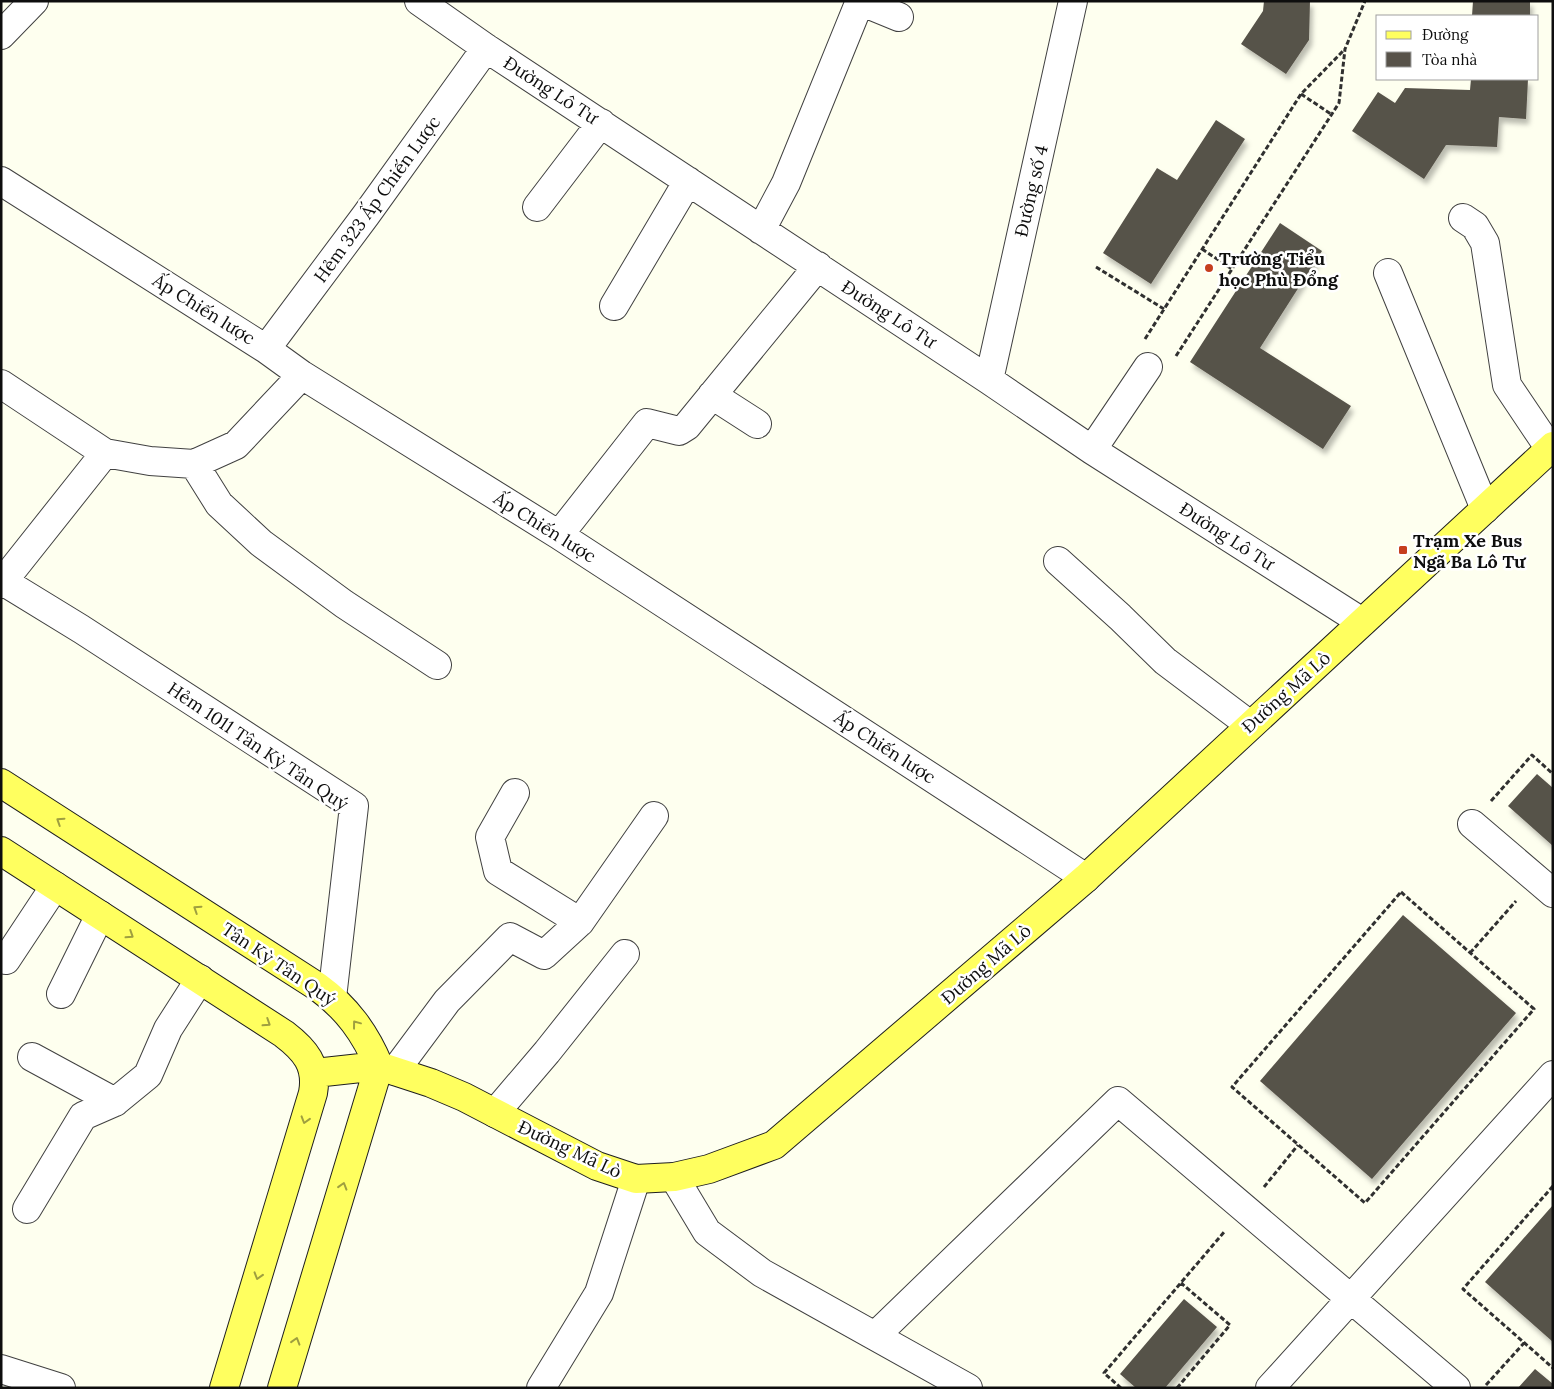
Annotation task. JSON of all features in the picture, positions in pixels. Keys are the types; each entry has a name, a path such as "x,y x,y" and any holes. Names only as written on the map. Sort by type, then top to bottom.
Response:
{"main road":[{"name":"Đường Mã Lò","path":"315,1073 387,1069 440,1086 597,1166 636,1179 674,1177 709,1169 774,1145 1086,878 1551,447"},
{"name":"Tân Kỳ Tân Quý","path":"1,783 318,987 348,1013 387,1069"},
{"path":"1,851 295,1042 304,1052 315,1073 313,1092 224,1388"},
{"path":"282,1388 387,1069"}],"street":[{"path":"1,35 34,1"},
{"name":"Đường Lô Tư","path":"419,1 486,48 818,266 1092,450 1362,622"},
{"path":"761,230 786,183 860,1 899,17"},
{"name":"Đường số 4","path":"989,380 1074,1"},
{"name":"Hẻm 323 Ấp Chiến Lược","path":"266,349 366,215 486,48"},
{"path":"537,207 601,123"},
{"name":"Ấp Chiến lược","path":"1,181 266,349 302,375 559,535 1086,878"},
{"path":"614,306 688,181"},
{"path":"1463,218 1475,226 1485,243 1507,385 1551,447"},
{"path":"559,535 647,423 679,431 687,426 818,266"},
{"path":"1388,273 1485,509"},
{"path":"1092,450 1154,357"},
{"path":"1,384 105,453 150,461 194,464 236,446 302,375"},
{"path":"712,395 757,424"},
{"path":"2,582 105,453"},
{"path":"194,464 219,504 261,543 344,604 437,664"},
{"path":"1058,561 1165,661 1250,725"},
{"name":"Hẻm 1011 Tân Kỳ Tân Quý","path":"2,582 81,629 354,806 332,998"},
{"path":"515,793 490,837 498,872 580,922"},
{"path":"387,1069 447,1001 510,936 544,955 580,922 654,816"},
{"path":"1472,824 1544,885"},
{"path":"6,960 55,886"},
{"path":"61,994 100,915"},
{"path":"495,1113 547,1052 625,954"},
{"path":"27,1210 84,1116 115,1102 148,1075 168,1029 200,979"},
{"path":"32,1057 115,1102"},
{"path":"1270,1388 1553,1075"},
{"path":"875,1336 1118,1101 1456,1388"},
{"path":"674,1177 706,1232 762,1273 968,1388"},
{"path":"541,1388 598,1293 636,1179"},
{"path":"1,1369 61,1388"}],"path":[{"path":"1154,357 1232,269 1339,104 1345,49 1365,1"},
{"path":"1154,357 1164,310 1301,94 1345,49"},
{"path":"1301,94 1332,114"},
{"path":"1202,249 1232,269"},
{"path":"1096,267 1164,310"},
{"path":"1472,824 1532,755 1553,774"},
{"path":"1470,953 1544,885"},
{"path":"1401,892 1470,953 1534,1009 1364,1203 1232,1087 1401,892"},
{"path":"1121,1388 1104,1373 1298,1145"},
{"path":"1553,1186 1463,1289 1553,1368"},
{"path":"1177,1388 1230,1325 1181,1283"},
{"path":"1484,1388 1524,1343"}],"building":[{"path":"1264,1 1310,1 1309,40 1286,74 1241,44 1263,11"},
{"path":"1473,1 1530,1 1530,15 1472,15"},
{"path":"1471,80 1528,80 1526,119 1499,117 1497,147 1446,145 1424,179 1352,131 1378,92 1395,103 1405,88 1470,90"},
{"path":"1216,120 1245,139 1151,284 1103,253 1157,168 1177,180"},
{"path":"1280,223 1322,251 1260,348 1351,406 1323,449 1190,362"},
{"path":"1537,774 1553,788 1553,846 1508,806"},
{"path":"1403,915 1516,1013 1372,1179 1260,1081"},
{"path":"1553,1205 1553,1342 1485,1282"},
{"path":"1184,1299 1217,1327 1165,1388 1136,1388 1120,1374"},
{"path":"1535,1369 1553,1384 1553,1388 1518,1388"}],"place":[{"name":"Trường Tiểu học Phù Đổng","path":"1209,268"},
{"name":"Trạm Xe Bus Ngã Ba Lô Tư","path":"1403,550"}]}
